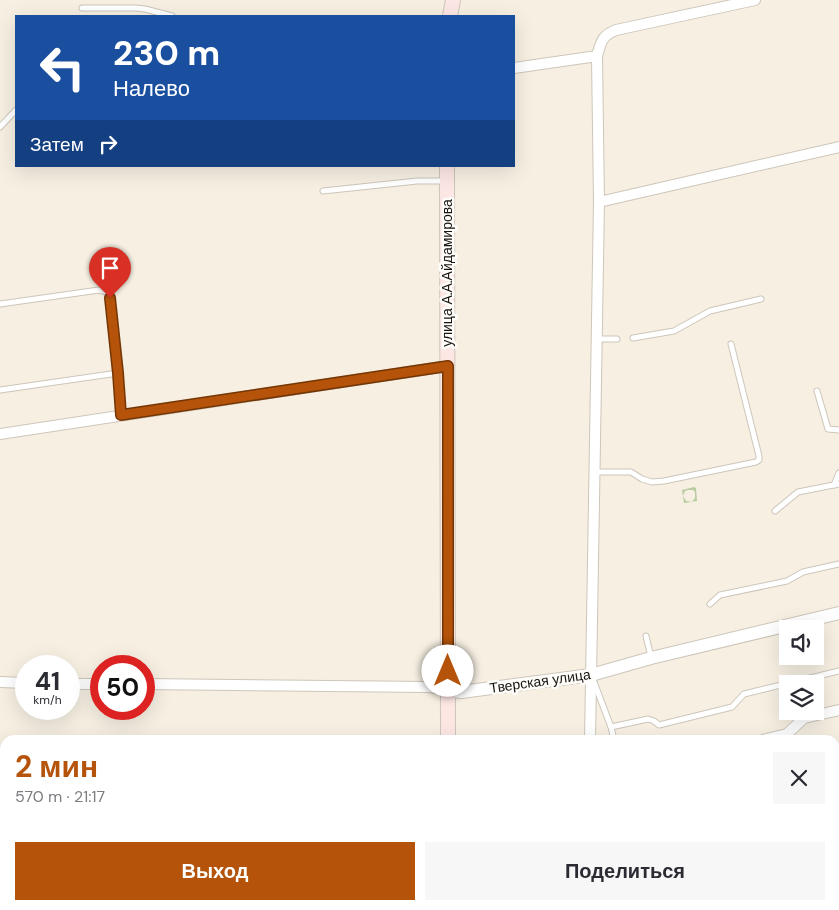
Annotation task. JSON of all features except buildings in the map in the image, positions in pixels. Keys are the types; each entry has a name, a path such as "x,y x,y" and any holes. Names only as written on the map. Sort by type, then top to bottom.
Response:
{"main road":[{"path":"450,15 453,0"},
{"name":"улица А.А.Айдамирова","path":"447,167 448,735"}],"street":[{"path":"590,735 599,202 597,56 602,40 608,33 616,30 756,0"},
{"path":"515,68 597,56"},
{"path":"599,202 839,147"},
{"path":"0,434 448,366"},
{"name":"Тверская улица","path":"155,684 429,687 461,692 591,674 839,613"},
{"path":"0,682 15,683"},
{"path":"785,735 804,718 839,710"}],"lane":[{"path":"82,8 136,8 168,15"},
{"path":"0,127 15,111"},
{"path":"323,191 417,181 447,181"},
{"path":"0,304 99,290 107,292 110,298 121,415"},
{"path":"633,338 674,331 710,311 761,299"},
{"path":"597,339 617,339"},
{"path":"595,472 631,472 647,481 664,482 759,460 731,344"},
{"path":"0,390 118,373"},
{"path":"817,390 828,429 839,430"},
{"path":"775,511 798,492 837,484 839,473"},
{"path":"710,604 720,595 787,582 803,572 839,564"},
{"path":"646,636 651,658"},
{"path":"611,727 648,719 659,725 732,707 744,694 839,671"},
{"path":"591,674 613,735"}],"green space":[{"path":"696,488 697,501 692,502 695,498 695,492 688,490 685,491 683,496 686,501 691,502 684,503 682,490"}],"route":[{"path":"110,298 121,415 448,366 448,671"}]}
